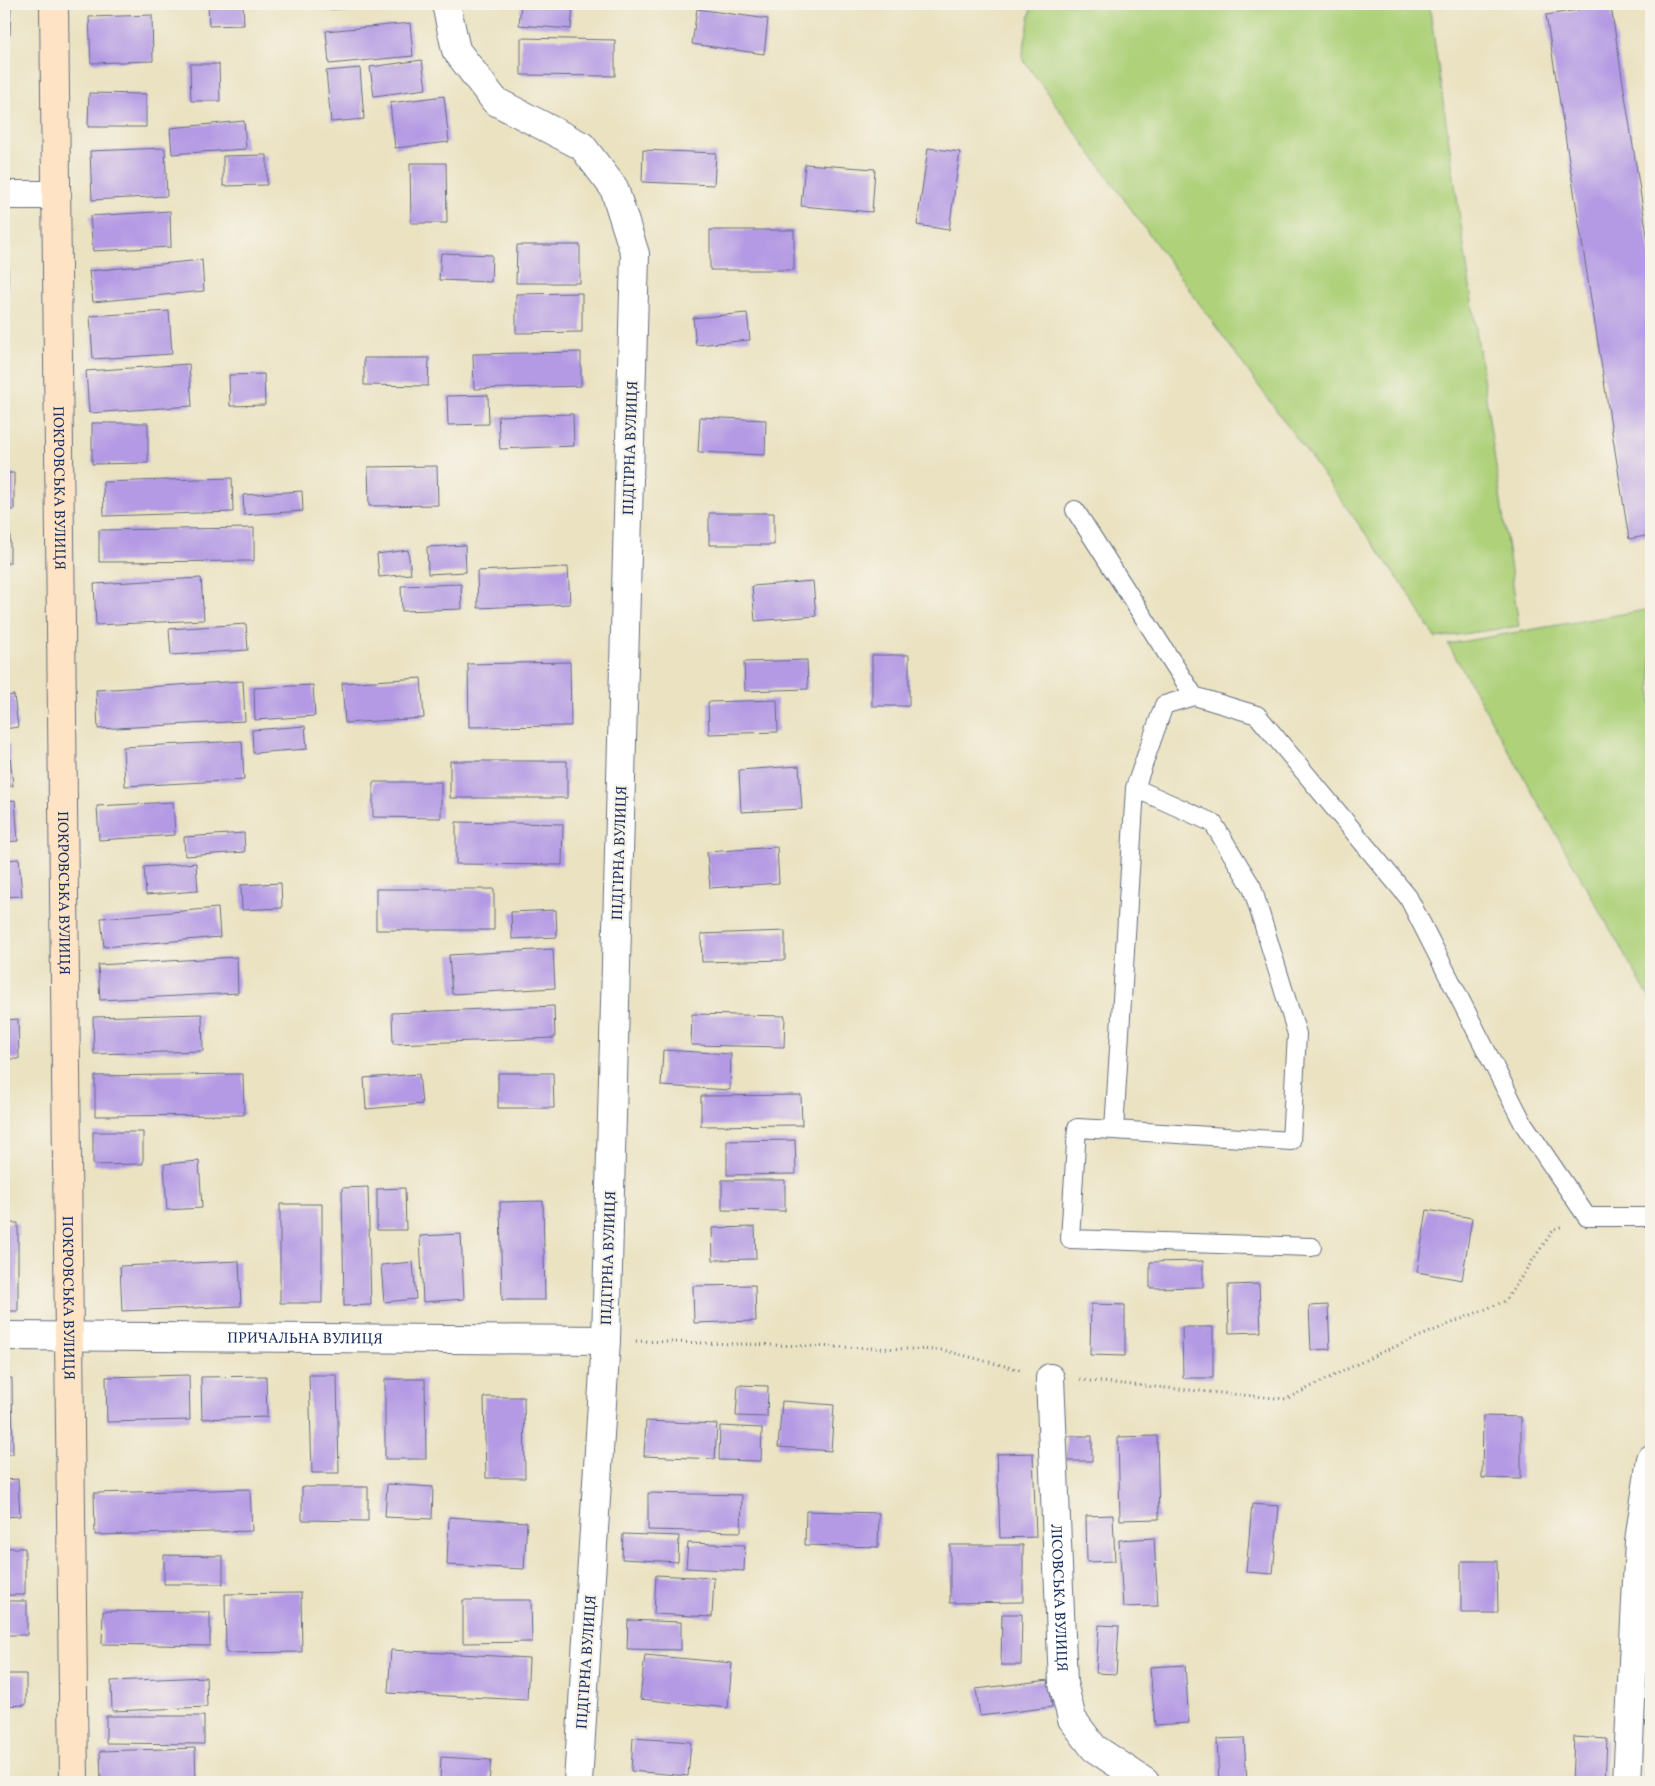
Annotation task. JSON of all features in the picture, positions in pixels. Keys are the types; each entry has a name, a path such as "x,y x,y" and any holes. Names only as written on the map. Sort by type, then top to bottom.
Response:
{"street":[{"name":"ПОКРОВСЬКА ВУЛИЦЯ","path":"54,4 74,1782"},
{"name":"ПІДГІРНА ВУЛИЦЯ","path":"446,4 456,50 495,101 582,146 614,188 635,254 606,1340 578,1782"},
{"path":"4,195 57,195"},
{"name":"ПРИЧАЛЬНА ВУЛИЦЯ","path":"4,1336 606,1340"},
{"name":"ЛІСОВСЬКА ВУЛИЦЯ","path":"1050,1378 1063,1683 1072,1719 1094,1748 1145,1782"},
{"path":"1626,1782 1639,1541 1651,1459"}],"lane":[{"path":"1075,510 1194,696"},
{"path":"1114,1130 1135,788 1164,705 1194,696 1257,715 1408,897 1523,1123 1587,1217 1651,1217"},
{"path":"1135,788 1213,823 1252,887 1297,1034 1292,1141 1078,1128 1070,1239 1312,1246"}],"path":[{"path":"606,1340 943,1350 1050,1378 1286,1399 1382,1352 1505,1301 1554,1229 1587,1217"}],"green space":[{"path":"1032,4 1429,4 1519,626 1435,638 1409,594 1022,58"},
{"path":"1651,609 1651,1001 1448,644"}],"building":[{"path":"4,4 11,4 10,35 4,35"},
{"path":"208,4 243,4 244,25 209,26"},
{"path":"326,4 395,4 395,5 326,10"},
{"path":"521,4 573,4 571,29 519,25"},
{"path":"1577,4 1626,4 1611,7 1651,260 1651,535 1629,539 1546,15 1578,10"},
{"path":"697,9 768,19 764,54 692,44"},
{"path":"152,15 153,61 91,63 89,17"},
{"path":"410,23 413,56 329,64 326,31"},
{"path":"521,38 615,40 615,76 521,75"},
{"path":"422,60 426,89 374,96 370,67"},
{"path":"190,64 219,64 220,101 191,101"},
{"path":"360,68 364,119 331,122 326,71"},
{"path":"89,93 146,94 146,127 88,127"},
{"path":"444,96 449,142 395,148 390,103"},
{"path":"4,120 6,120 6,170 4,170"},
{"path":"244,121 246,149 172,154 170,128"},
{"path":"165,148 167,196 92,200 90,151"},
{"path":"928,148 960,152 949,230 917,225"},
{"path":"643,150 716,153 714,185 642,182"},
{"path":"267,155 267,185 223,186 223,156"},
{"path":"410,163 446,163 447,223 411,223"},
{"path":"805,164 875,169 872,212 801,206"},
{"path":"170,211 171,247 93,251 90,216"},
{"path":"710,230 794,230 794,270 710,270"},
{"path":"517,245 580,245 580,283 516,283"},
{"path":"4,252 8,252 8,288 4,288"},
{"path":"441,253 492,255 491,282 439,280"},
{"path":"202,260 204,291 93,302 89,271"},
{"path":"582,293 582,332 516,333 516,294"},
{"path":"169,311 172,354 93,359 90,316"},
{"path":"747,313 750,340 696,345 693,318"},
{"path":"581,352 581,386 474,389 473,354"},
{"path":"364,358 429,358 428,386 364,385"},
{"path":"4,364 7,364 7,387 4,387"},
{"path":"189,364 192,406 89,413 86,371"},
{"path":"264,374 265,405 230,406 229,375"},
{"path":"488,395 489,424 448,425 447,396"},
{"path":"573,414 574,446 500,449 498,416"},
{"path":"700,417 766,420 765,455 698,452"},
{"path":"92,423 148,423 148,463 92,464"},
{"path":"437,466 438,505 369,506 368,467"},
{"path":"4,473 14,473 14,510 4,510"},
{"path":"232,478 233,512 104,516 103,482"},
{"path":"302,491 303,511 244,515 243,495"},
{"path":"709,513 774,513 774,545 709,545"},
{"path":"254,528 254,561 99,562 99,530"},
{"path":"4,533 10,533 10,563 4,563"},
{"path":"465,545 466,572 428,574 427,547"},
{"path":"408,550 411,574 379,577 377,554"},
{"path":"568,567 570,604 478,608 477,571"},
{"path":"201,578 204,620 96,625 94,584"},
{"path":"813,581 816,616 755,621 752,586"},
{"path":"461,584 462,609 402,611 401,586"},
{"path":"246,624 248,650 171,655 169,629"},
{"path":"872,655 909,655 909,706 872,706"},
{"path":"807,660 808,689 745,691 744,662"},
{"path":"570,662 571,726 469,727 468,664"},
{"path":"421,678 424,718 345,723 342,683"},
{"path":"243,681 245,721 98,729 96,690"},
{"path":"313,685 315,716 255,720 254,688"},
{"path":"14,695 18,727 4,729 4,696"},
{"path":"777,700 778,732 709,734 708,702"},
{"path":"305,726 307,749 253,753 252,730"},
{"path":"242,741 244,780 125,786 123,747"},
{"path":"4,744 9,744 13,786 4,786"},
{"path":"450,761 567,761 567,798 450,798"},
{"path":"799,766 802,809 741,812 739,770"},
{"path":"373,782 441,782 441,818 373,817"},
{"path":"15,800 18,841 4,842 4,801"},
{"path":"173,802 175,835 99,840 97,806"},
{"path":"456,822 563,824 562,865 456,864"},
{"path":"244,833 245,852 185,856 184,837"},
{"path":"777,847 779,883 710,888 707,852"},
{"path":"19,859 22,896 4,897 4,860"},
{"path":"196,863 198,891 146,895 144,867"},
{"path":"281,883 282,908 242,910 241,885"},
{"path":"376,889 494,889 494,930 376,930"},
{"path":"218,908 220,937 104,947 101,918"},
{"path":"556,910 557,937 512,939 511,912"},
{"path":"785,931 785,960 702,962 701,934"},
{"path":"553,949 555,988 452,994 449,955"},
{"path":"237,957 238,993 100,1000 98,965"},
{"path":"554,1006 555,1038 393,1044 392,1013"},
{"path":"202,1014 203,1051 94,1054 93,1017"},
{"path":"692,1014 785,1016 784,1047 691,1045"},
{"path":"18,1019 19,1059 4,1059 4,1020"},
{"path":"663,1050 731,1054 730,1090 661,1086"},
{"path":"498,1073 553,1073 554,1108 498,1108"},
{"path":"243,1074 244,1115 95,1116 95,1076"},
{"path":"419,1074 422,1104 366,1109 364,1078"},
{"path":"801,1095 802,1125 701,1126 701,1096"},
{"path":"93,1132 143,1132 143,1164 93,1165"},
{"path":"795,1140 796,1174 727,1175 727,1141"},
{"path":"199,1161 202,1208 167,1210 164,1164"},
{"path":"722,1180 785,1180 785,1211 722,1210"},
{"path":"368,1187 371,1305 344,1306 342,1188"},
{"path":"405,1188 406,1230 377,1230 377,1189"},
{"path":"543,1201 545,1300 502,1300 500,1202"},
{"path":"280,1204 322,1204 322,1303 280,1303"},
{"path":"1427,1210 1472,1218 1462,1280 1417,1272"},
{"path":"4,1223 18,1223 18,1311 4,1311"},
{"path":"755,1227 756,1259 713,1260 712,1228"},
{"path":"461,1234 464,1299 423,1302 420,1236"},
{"path":"239,1261 241,1306 122,1311 120,1266"},
{"path":"1203,1261 1203,1287 1150,1288 1150,1262"},
{"path":"413,1262 416,1299 384,1302 381,1265"},
{"path":"1259,1284 1261,1332 1229,1333 1228,1285"},
{"path":"755,1285 756,1321 694,1323 693,1286"},
{"path":"1091,1304 1125,1305 1125,1356 1090,1355"},
{"path":"1328,1305 1330,1349 1311,1350 1309,1306"},
{"path":"1182,1327 1213,1327 1213,1378 1183,1378"},
{"path":"189,1375 190,1420 107,1422 106,1377"},
{"path":"309,1375 337,1375 339,1473 312,1473"},
{"path":"266,1376 267,1417 202,1419 201,1377"},
{"path":"4,1378 12,1378 13,1454 4,1454"},
{"path":"385,1379 425,1379 426,1459 385,1459"},
{"path":"738,1385 768,1386 767,1417 736,1416"},
{"path":"484,1397 524,1397 525,1478 486,1478"},
{"path":"782,1401 834,1405 831,1451 778,1447"},
{"path":"1483,1416 1521,1417 1521,1479 1482,1478"},
{"path":"646,1421 717,1424 715,1459 644,1456"},
{"path":"720,1426 762,1428 761,1461 719,1460"},
{"path":"1066,1436 1092,1436 1092,1461 1066,1461"},
{"path":"1157,1436 1159,1519 1120,1520 1118,1437"},
{"path":"1033,1453 1036,1537 1000,1538 997,1454"},
{"path":"18,1479 20,1516 4,1517 4,1480"},
{"path":"387,1484 433,1487 432,1519 385,1517"},
{"path":"302,1487 368,1487 368,1521 302,1520"},
{"path":"250,1489 252,1531 95,1535 94,1493"},
{"path":"648,1493 742,1495 741,1532 648,1530"},
{"path":"1252,1504 1279,1506 1273,1574 1246,1572"},
{"path":"806,1511 879,1513 878,1547 805,1545"},
{"path":"1113,1515 1115,1561 1087,1562 1086,1516"},
{"path":"449,1517 527,1522 524,1569 447,1565"},
{"path":"623,1534 679,1536 678,1562 622,1559"},
{"path":"1154,1538 1158,1606 1123,1607 1119,1540"},
{"path":"688,1543 745,1545 744,1571 686,1568"},
{"path":"950,1545 1023,1545 1023,1602 950,1603"},
{"path":"4,1548 25,1548 25,1595 4,1595"},
{"path":"164,1555 223,1556 223,1584 164,1584"},
{"path":"1461,1561 1497,1561 1498,1613 1461,1613"},
{"path":"656,1575 714,1578 712,1617 654,1614"},
{"path":"301,1593 302,1652 226,1653 225,1594"},
{"path":"463,1600 531,1600 532,1642 463,1643"},
{"path":"4,1601 27,1601 27,1635 4,1635"},
{"path":"103,1611 210,1612 210,1646 102,1644"},
{"path":"1002,1614 1022,1614 1021,1665 1001,1665"},
{"path":"628,1620 681,1622 681,1650 627,1649"},
{"path":"1099,1625 1119,1626 1116,1674 1096,1673"},
{"path":"391,1650 529,1658 527,1700 388,1693"},
{"path":"645,1655 732,1663 728,1708 640,1699"},
{"path":"1185,1665 1189,1723 1155,1725 1150,1667"},
{"path":"4,1674 26,1674 26,1705 4,1706"},
{"path":"206,1677 207,1707 112,1711 111,1681"},
{"path":"1049,1680 1052,1707 980,1716 976,1689"},
{"path":"106,1716 204,1716 204,1744 106,1743"},
{"path":"1574,1737 1607,1739 1605,1782 1572,1782"},
{"path":"633,1738 691,1742 688,1776 631,1771"},
{"path":"1244,1738 1247,1782 1219,1782 1217,1739"},
{"path":"195,1748 196,1781 101,1782 100,1751"},
{"path":"441,1757 491,1760 489,1782 440,1781"}]}
